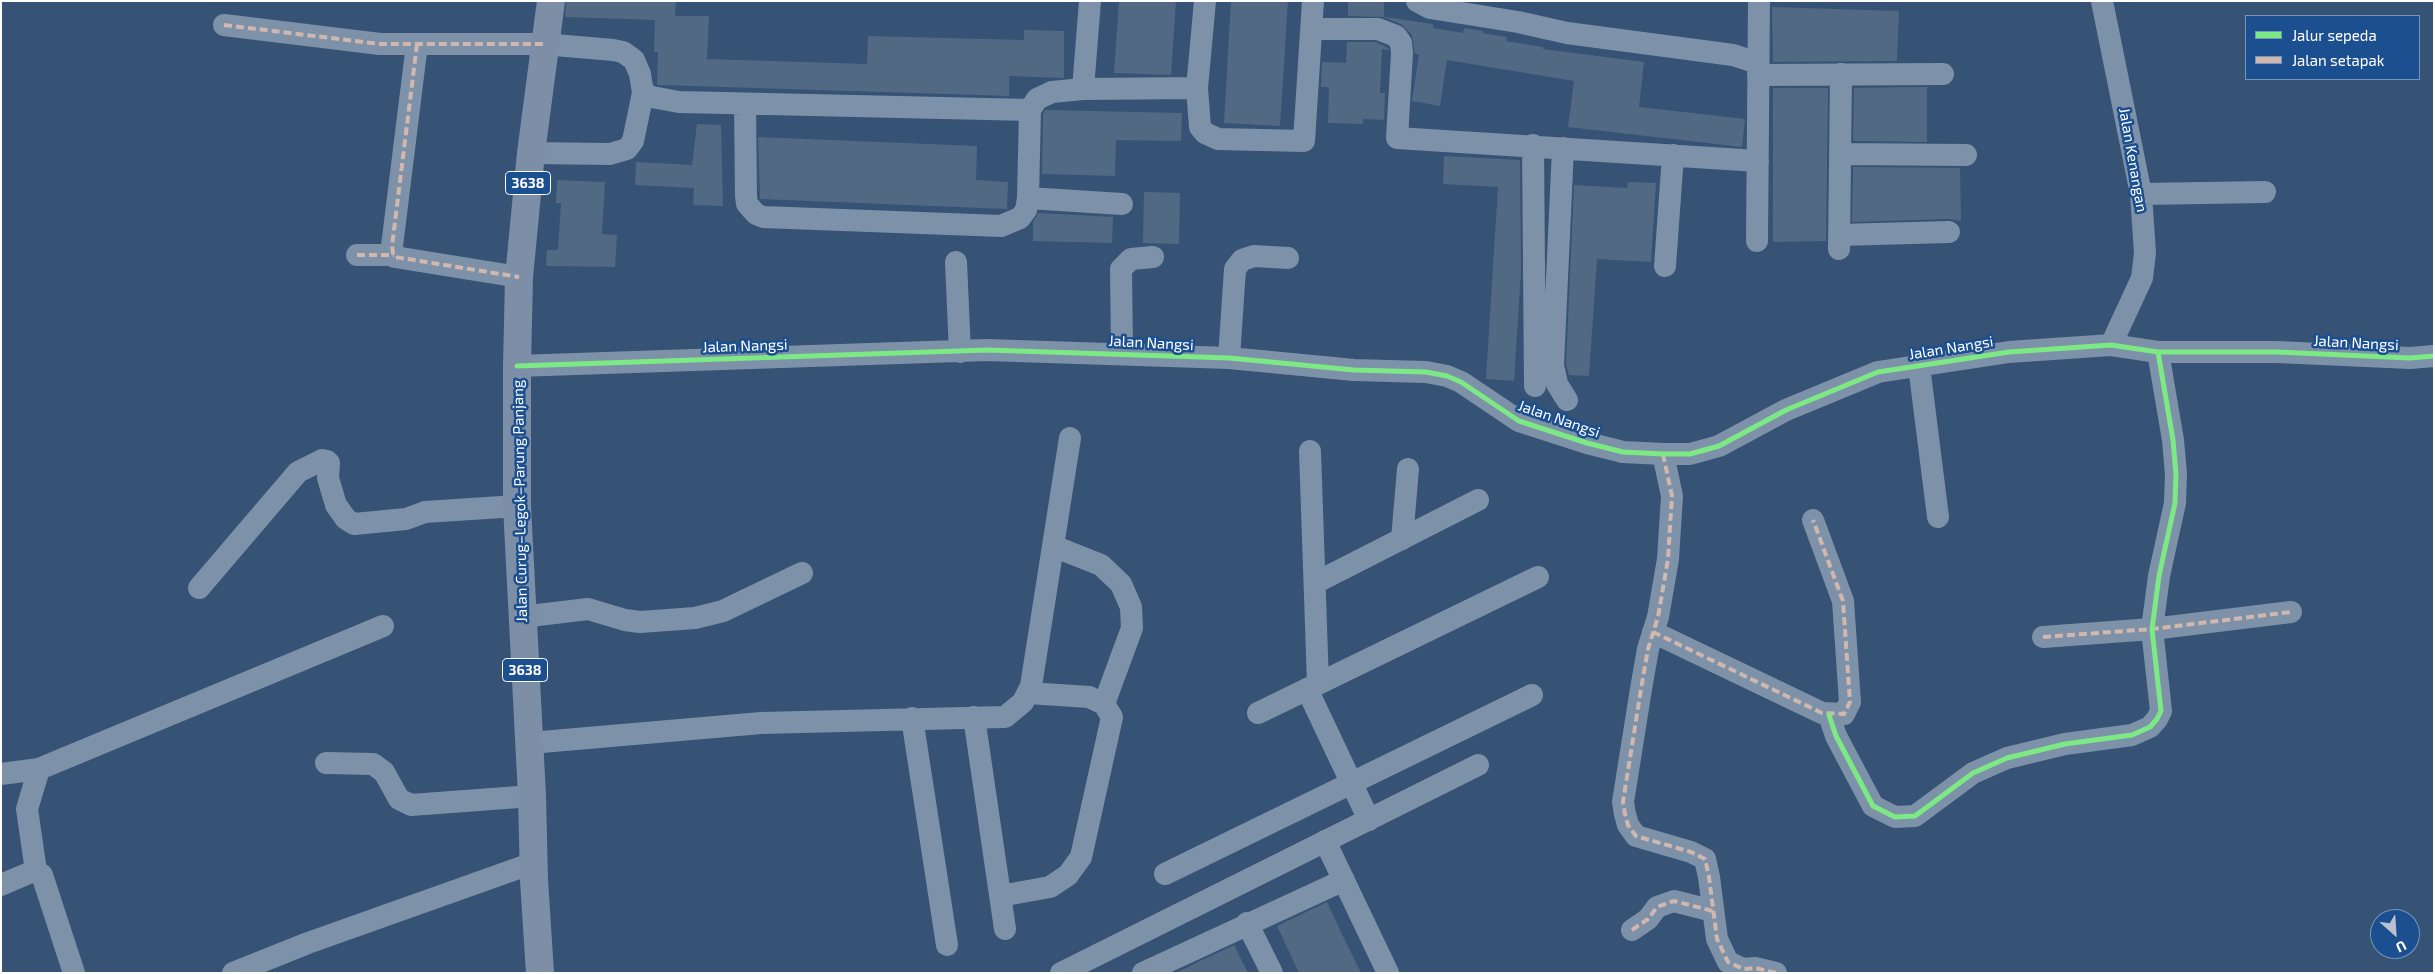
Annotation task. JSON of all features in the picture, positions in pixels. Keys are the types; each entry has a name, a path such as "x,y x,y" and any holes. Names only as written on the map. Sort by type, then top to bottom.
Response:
{"main road":[{"name":"Jalan Curug–Legok–Parung Panjang","path":"540,973 533,863 530,743 521,617 517,506 517,366 519,277 543,44 550,1"}],"street":[{"path":"1083,89 1090,1"},
{"path":"1205,1 1197,88 1200,127 1218,139 1304,141 1313,1"},
{"path":"1417,1 1430,8 1472,8 1558,31 1733,55 1758,69 1841,74 1943,74"},
{"path":"1757,241 1759,1"},
{"name":"Jalan Kenangan","path":"2102,1 2141,194 2145,253 2142,278 2111,345"},
{"path":"224,24 380,44 543,44 623,52 634,60 640,74 643,93 633,141 627,149 610,154 531,153"},
{"path":"1312,29 1378,29 1396,36 1401,43 1402,54 1397,138 1758,161"},
{"path":"394,255 392,246 417,44"},
{"path":"1841,74 1839,242 1949,232"},
{"path":"745,104 747,204 750,210 763,216 1001,226 1020,218 1026,210 1028,198 1030,110 1043,95 1083,89 1197,88"},
{"path":"643,93 652,97 679,102 1030,110"},
{"path":"1535,386 1548,147"},
{"path":"1548,147 1553,365 1557,384 1567,400"},
{"path":"1840,154 1966,155"},
{"path":"1665,266 1673,155"},
{"path":"2141,194 2265,192"},
{"path":"1028,198 1122,204"},
{"path":"357,255 394,255 519,277"},
{"path":"1122,353 1121,269 1131,259 1152,256"},
{"path":"1229,358 1235,269 1242,260 1254,256 1288,258"},
{"path":"956,262 960,352"},
{"name":"Jalan Nangsi","path":"517,366 987,350 1229,358 1354,370 1426,372 1447,376 1461,382 1519,421 1586,443 1623,452 1690,454 1719,446 1786,410 1878,372 2009,352 2111,345 2158,352 2277,352 2410,358 2434,356"},
{"path":"1829,715 1836,736 1873,806 1895,817 1915,816 1973,773 2007,758 2065,744 2132,735 2150,727 2161,711 2152,629 2159,576 2167,546 2174,503 2176,474 2173,440 2158,352"},
{"path":"1918,366 1938,517"},
{"path":"530,743 761,723 1004,717 1020,706 1031,686 1070,438"},
{"path":"1310,451 1315,583 1312,687 1369,820"},
{"path":"1663,454 1672,496 1668,559 1641,689 1624,793 1625,814 1628,826 1636,836 1691,852 1705,859 1716,938 1728,962 1743,968 1755,968 1776,973"},
{"path":"199,588 298,472 322,460 327,460 329,463 328,478 336,505 346,519 354,524 406,519 425,512 517,506"},
{"path":"1402,539 1408,469"},
{"path":"1315,583 1478,500"},
{"path":"1653,632 1829,715 1844,714 1850,702 1843,601 1812,520"},
{"path":"1053,546 1101,565 1120,584 1131,607 1132,628 1104,704"},
{"path":"521,617 588,609 640,622 694,618 723,610 802,573"},
{"path":"1258,713 1538,577"},
{"path":"2043,637 2152,629 2290,612"},
{"path":"1,774 39,769 383,626"},
{"path":"1000,896 1050,887 1068,874 1081,857 1112,717 1104,704 1089,697 1028,693"},
{"path":"1165,874 1532,695"},
{"path":"974,717 1005,929"},
{"path":"912,718 947,945"},
{"path":"326,763 373,764 384,772 399,799 411,805 532,796"},
{"path":"1061,973 1478,765"},
{"path":"39,769 27,809 36,872 44,878 74,973"},
{"path":"1325,841 1388,973"},
{"path":"233,973 308,943 533,863"},
{"path":"1,884 36,872"},
{"path":"1157,970 1247,923 1344,880"},
{"path":"1632,930 1648,919 1657,907 1674,901 1713,911"},
{"path":"1247,923 1272,973"}],"building":[{"path":"566,1 676,1 675,16 709,16 707,59 867,64 868,36 1024,40 1024,30 1064,31 1064,78 1009,76 1009,96 657,85 658,52 654,52 655,20 565,17"},
{"path":"1119,1 1176,1 1171,75 1114,73"},
{"path":"1231,1 1288,1 1280,126 1224,123"},
{"path":"1348,1 1384,1 1384,17 1433,24 1433,28 1463,33 1464,28 1483,31 1482,33 1507,37 1506,41 1543,47 1543,49 1644,62 1639,107 1745,119 1742,147 1568,127 1574,81 1447,60 1440,106 1412,101 1419,54 1415,54 1412,35 1401,24 1383,17 1348,16"},
{"path":"1772,7 1899,11 1897,61 1773,62"},
{"path":"1347,42 1376,42 1389,50 1382,49 1380,93 1385,93 1384,120 1363,119 1363,124 1328,123 1329,87 1321,87 1322,62 1346,63"},
{"path":"1927,87 1927,142 1853,141 1854,88"},
{"path":"1773,88 1828,88 1826,241 1773,242"},
{"path":"1045,110 1182,113 1181,141 1116,140 1115,176 1042,174 1043,114"},
{"path":"697,124 721,125 723,206 693,205 694,188 635,185 636,162 692,165"},
{"path":"758,137 977,146 976,180 1008,182 1007,209 760,199"},
{"path":"1444,156 1520,160 1521,272 1514,381 1486,379 1498,187 1443,184"},
{"path":"1853,167 1960,168 1961,221 1949,219 1852,222"},
{"path":"557,180 605,182 602,234 617,235 615,267 546,266 547,250 558,250 561,203 556,203"},
{"path":"1628,182 1656,183 1651,262 1597,259 1589,376 1569,375 1566,364 1574,185 1627,188"},
{"path":"1144,192 1180,193 1179,244 1143,243"},
{"path":"1038,213 1113,217 1112,243 1033,241 1033,222"},
{"path":"1327,902 1361,973 1299,973 1277,926"},
{"path":"1234,945 1248,973 1176,973 1200,961"}],"marked path":[{"path":"224,25 380,44 543,44"},
{"path":"417,44 392,246 393,253 395,257 519,277"},
{"path":"357,255 394,255"},
{"path":"1663,454 1672,496 1668,559 1658,617 1648,649 1641,689 1623,802 1625,814 1628,825 1636,836 1691,852 1705,859 1717,939 1728,962 1743,969 1755,968 1776,973"},
{"path":"1653,632 1822,713 1844,714 1850,702 1843,601 1813,520"},
{"path":"2043,637 2152,629 2291,612"},
{"path":"1632,930 1648,919 1657,907 1674,901 1713,911"}],"cycle path":[{"path":"517,366 987,350 1229,358 1354,370 1426,372 1447,376 1461,382 1519,421 1587,443 1623,452 1690,454 1719,446 1786,410 1878,372 2009,352 2111,345 2158,352 2277,352 2410,358 2434,356"},
{"path":"1829,715 1836,736 1873,806 1895,817 1915,816 1973,773 2007,758 2065,744 2132,735 2150,727 2161,711 2152,629 2159,576 2175,503 2176,474 2173,440 2158,352"}]}
